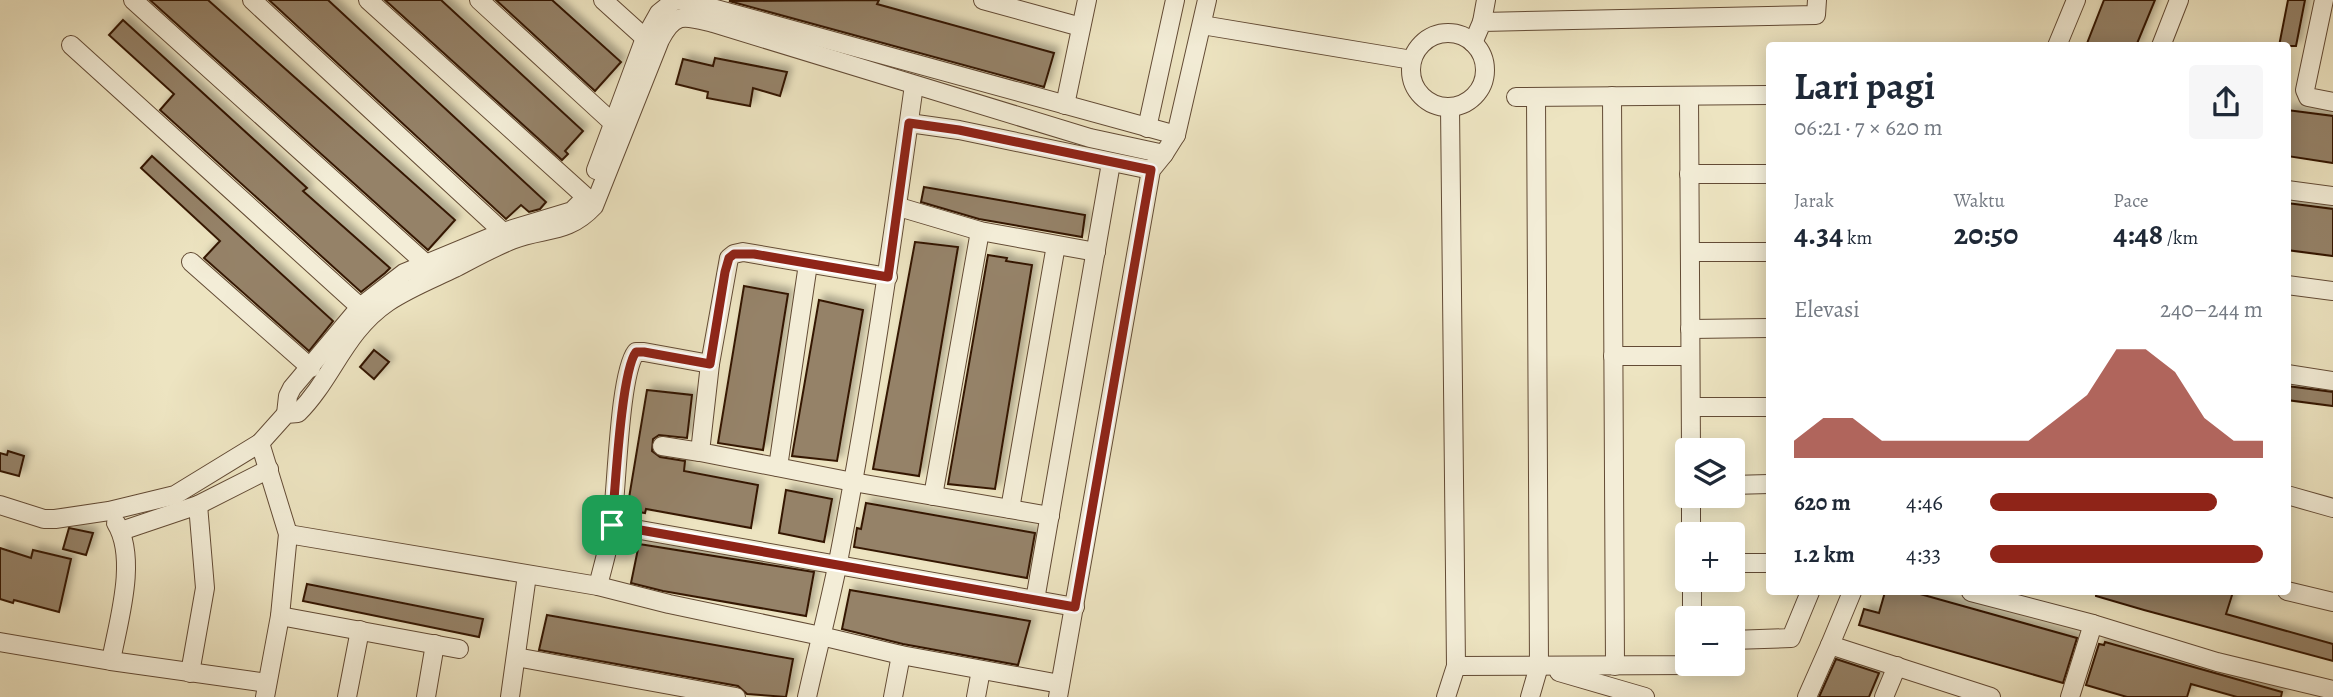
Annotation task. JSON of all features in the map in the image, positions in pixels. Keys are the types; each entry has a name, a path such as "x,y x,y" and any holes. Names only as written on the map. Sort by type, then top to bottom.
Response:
{"street":[{"path":"134,0 425,263"},
{"path":"252,0 503,232"},
{"path":"368,0 586,197"},
{"path":"479,0 613,123"},
{"path":"0,505 49,520 109,511 175,495 260,443 286,414 292,388 360,307 404,273 503,232 572,211 586,197 645,38 659,13 666,6 682,0 1175,135"},
{"path":"983,0 1007,3 1081,27"},
{"path":"1065,105 1087,0"},
{"path":"1147,128 1175,0"},
{"path":"288,534 598,586 901,655 981,670 1059,691 1151,170 1175,135 1207,0"},
{"path":"1473,43 1482,22 1486,0"},
{"path":"1482,22 1815,15 1817,0"},
{"path":"2059,42 2076,0"},
{"path":"2163,42 2179,0"},
{"path":"2324,0 2325,37 2305,90 2308,97 2333,102"},
{"path":"606,1 645,38"},
{"path":"286,414 298,413 311,400 364,321 388,302 419,284 515,239 562,228 581,220 594,206 660,40 666,28 677,19 690,17 713,23 1090,138 1164,154"},
{"path":"1202,25 1412,60"},
{"path":"1443,33 1454,33 1473,43 1484,61 1483,82 1470,99 1450,107 1440,106 1422,97 1412,80 1412,60 1423,42 1443,33"},
{"path":"71,45 360,307"},
{"path":"807,697 838,565 853,482 899,207 914,85"},
{"path":"1516,97 1766,95"},
{"path":"1612,96 1615,666"},
{"path":"1689,96 1691,438"},
{"path":"1530,697 1539,666 1536,97"},
{"path":"1446,697 1456,667 1450,107"},
{"path":"909,123 959,130 1151,170"},
{"path":"1035,600 1111,163"},
{"path":"1689,174 1766,174"},
{"path":"2291,191 2333,196"},
{"path":"899,207 980,231 1096,252"},
{"path":"933,496 980,231"},
{"path":"1010,509 1056,245"},
{"path":"700,452 710,364 729,258 743,252 888,277"},
{"path":"1690,252 1766,252"},
{"path":"191,262 311,368"},
{"path":"778,467 808,264"},
{"path":"2291,285 2333,290"},
{"path":"1690,329 1766,328"},
{"path":"598,586 612,525 631,358 636,352 644,352 710,364"},
{"path":"1613,356 1690,356"},
{"path":"2291,375 2333,381"},
{"path":"1690,407 1766,407"},
{"path":"0,642 190,673 266,690 280,616 288,534 260,443"},
{"path":"662,446 1050,516"},
{"path":"121,531 198,505 269,469"},
{"path":"1745,485 1766,484"},
{"path":"2291,496 2333,508"},
{"path":"190,673 205,588 198,505"},
{"path":"109,511 121,531 125,552 125,582 111,661"},
{"path":"612,525 1075,607"},
{"path":"1745,563 1766,563"},
{"path":"510,697 527,575"},
{"path":"2291,592 2333,602"},
{"path":"1745,640 1791,638 1809,595"},
{"path":"1807,697 1851,595"},
{"path":"1982,595 2093,624 2217,662 2333,690"},
{"path":"280,616 459,649"},
{"path":"2070,697 2093,624"},
{"path":"347,697 360,630"},
{"path":"426,697 435,644"},
{"path":"1830,645 1897,666 1969,694 1991,697"},
{"path":"893,697 901,655"},
{"path":"516,657 736,697"},
{"path":"1456,667 1675,665"},
{"path":"1539,666 1646,697"},
{"path":"1884,697 1897,666"},
{"path":"976,697 981,670"}],"building":[{"path":"150,0 208,0 455,220 428,250"},
{"path":"269,0 328,0 546,202 540,209 529,212 521,205 506,219"},
{"path":"385,0 441,0 583,131 565,151 568,154 562,160"},
{"path":"496,0 552,0 621,62 595,91"},
{"path":"879,0 877,4 1054,53 1044,87 729,1"},
{"path":"2104,0 2155,0 2138,42 2088,42"},
{"path":"2288,0 2305,0 2296,46 2291,46 2291,42 2280,42"},
{"path":"123,20 307,188 303,191 390,268 361,292 160,110 174,94 109,35"},
{"path":"715,58 787,72 780,96 753,88 750,106 707,98 708,92 676,84 683,59 713,66"},
{"path":"2291,111 2333,116 2333,163 2291,157"},
{"path":"152,156 333,321 309,351 204,258 220,241 141,168"},
{"path":"924,187 1085,215 1082,237 979,219 921,202"},
{"path":"2291,204 2333,209 2333,256 2291,251"},
{"path":"915,242 958,247 919,476 873,469"},
{"path":"988,255 1032,265 995,489 948,484"},
{"path":"744,286 788,294 763,450 718,443"},
{"path":"819,300 863,310 837,461 792,456"},
{"path":"374,350 389,362 374,379 360,367"},
{"path":"2291,387 2333,392 2333,406 2291,401"},
{"path":"647,390 692,395 687,438 659,435 653,439 652,451 660,457 685,461 684,471 758,485 751,528 646,509 645,513 627,510"},
{"path":"8,451 24,456 19,476 0,471 0,453 7,455"},
{"path":"786,490 832,499 824,542 779,533"},
{"path":"866,503 1035,533 1027,578 854,547 857,528 861,529"},
{"path":"69,528 93,533 86,555 63,549"},
{"path":"639,544 814,572 806,616 631,583"},
{"path":"0,548 31,558 33,550 71,559 59,612 0,599"},
{"path":"307,584 483,619 479,637 303,601"},
{"path":"850,590 1030,621 1018,665 903,644 842,629"},
{"path":"1884,595 1924,595 2077,638 2063,683 1859,625 1864,609 1879,613"},
{"path":"2232,595 2226,614 2333,644 2333,661 2144,610 2096,596"},
{"path":"547,615 793,659 786,697 747,694 738,686 539,650"},
{"path":"2105,642 2282,692 2281,697 2237,697 2191,684 2187,697 2127,697 2086,685 2099,644 2104,645"},
{"path":"1836,659 1879,673 1869,697 1819,697"}],"route":[{"path":"909,123 959,130 1101,162 1151,170 1075,607 612,525 631,358 636,352 644,352 710,364 725,272 729,258 734,254 743,252 888,277 909,123"}]}
